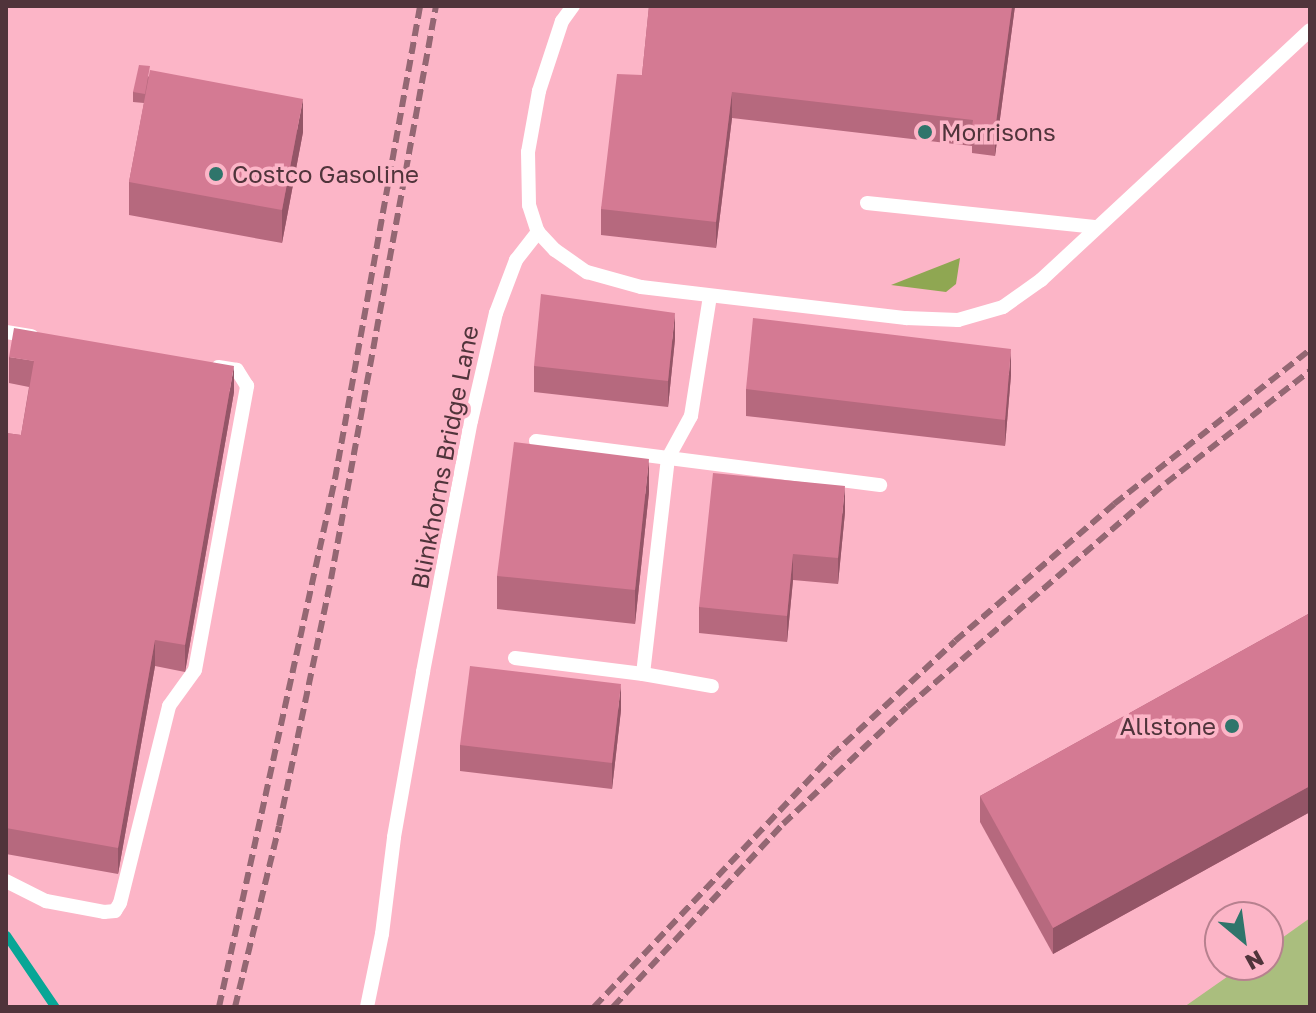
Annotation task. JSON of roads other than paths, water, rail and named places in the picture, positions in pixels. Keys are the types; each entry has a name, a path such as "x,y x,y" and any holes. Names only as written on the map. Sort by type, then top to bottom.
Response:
{"lane":[{"path":"573,6 562,21 539,91 528,152 529,205 538,232 555,250 587,272 641,287 906,318 958,320 1003,307 1041,280 1310,30"},
{"path":"867,203 1097,227"},
{"name":"Blinkhorns Bridge Lane","path":"367,1007 382,934 397,822 478,390 496,313 516,260 538,232"},
{"path":"643,674 668,458 691,416 710,296"},
{"path":"6,332 52,340"},
{"path":"6,881 60,904 104,912 115,911 120,903 169,706 195,670 247,386 237,370 206,365"},
{"path":"536,441 880,485"},
{"path":"515,658 712,686"}],"waterway":[{"path":"6,935 55,1007"}],"railway":[{"path":"219,1007 335,479 420,6"},
{"path":"235,1007 279,826 331,579 436,6"},
{"path":"594,1007 831,756 955,641 1114,504 1310,350"},
{"path":"613,1007 783,824 907,707 1166,483 1310,371"}],"place":[{"name":"Morrisons","path":"925,132"},
{"name":"Costco Gasoline","path":"216,174"},
{"name":"Allstone","path":"1232,726"}]}
